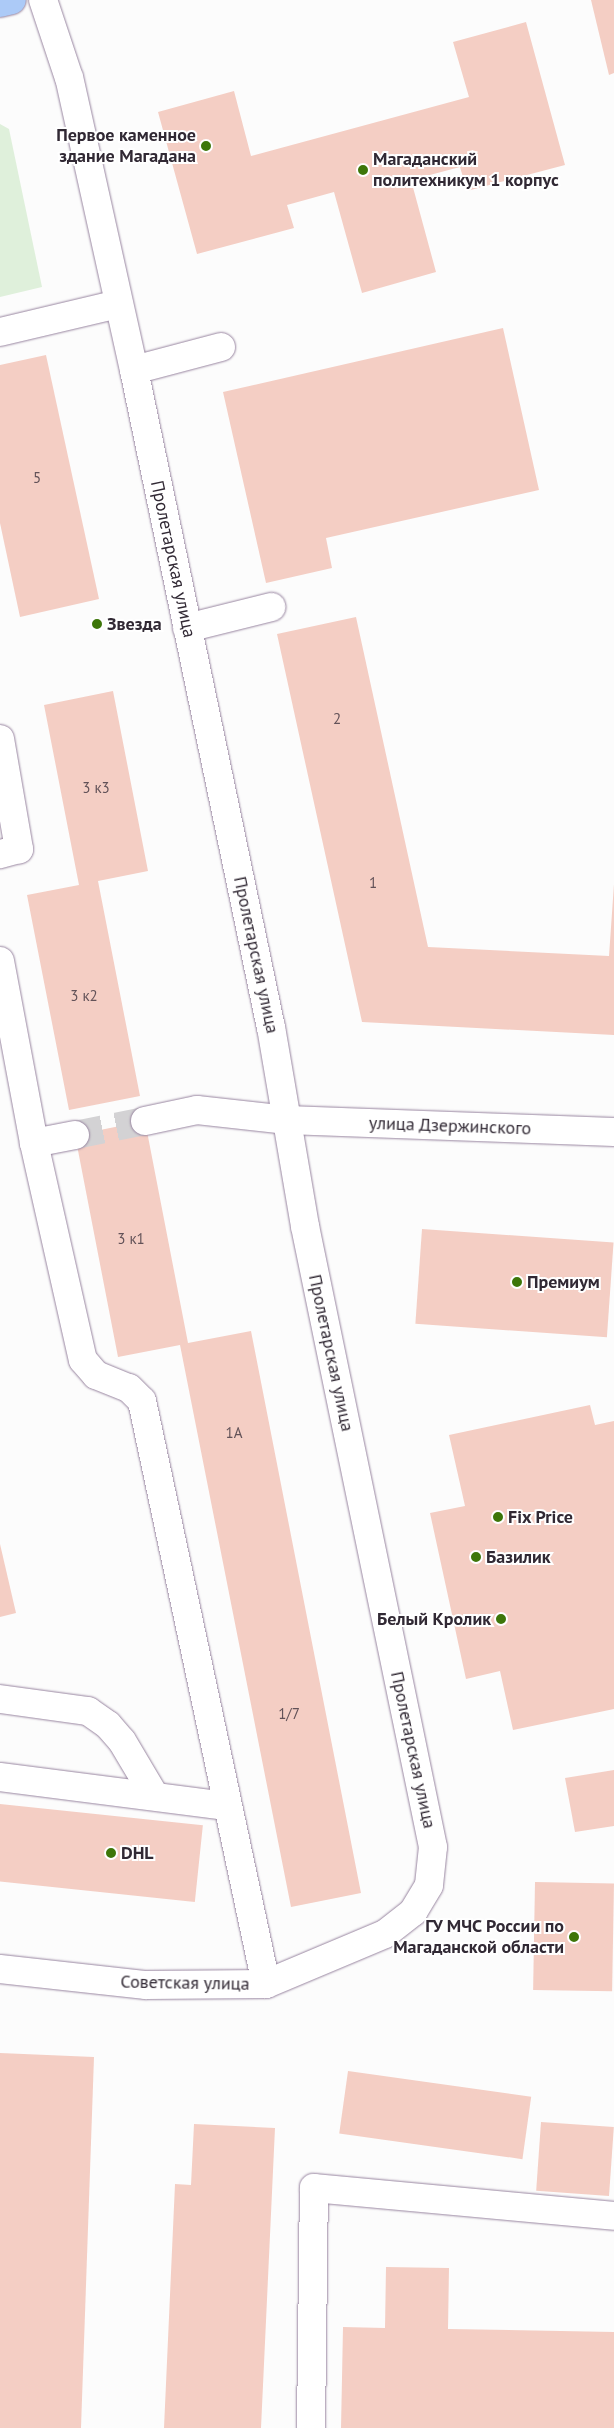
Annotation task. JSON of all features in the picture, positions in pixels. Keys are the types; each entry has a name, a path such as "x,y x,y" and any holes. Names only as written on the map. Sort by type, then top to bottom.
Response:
{"main road":[{"path":"0,3 12,0"}],"street":[{"name":"Пролетарская улица","path":"43,0 69,78 134,370 271,1028 305,1226 433,1846 428,1885 413,1912"},
{"path":"0,332 118,304"},
{"path":"134,370 222,347"},
{"path":"187,628 271,608"},
{"path":"0,739 19,849 0,854"},
{"path":"0,961 5,1006 83,1360 96,1375 130,1388 142,1401 266,1984"},
{"name":"улица Дзержинского","path":"145,1121 197,1110 286,1120 614,1132"},
{"path":"34,1143 75,1135"},
{"path":"0,1699 88,1711 108,1726 122,1741 154,1795"},
{"path":"0,1777 154,1795 227,1806"},
{"name":"Советская улица","path":"0,1969 146,1985 266,1984 384,1934 413,1912"},
{"path":"311,2428 314,2188 614,2216"}],"green space":[{"path":"0,124 9,129 42,287 0,297"}],"building":[{"path":"591,0 614,0 614,73 609,75"},
{"path":"526,22 565,165 467,191 460,167 411,180 436,272 362,293 334,192 287,205 294,228 197,254 158,112 234,91 251,156 469,97 453,42"},
{"path":"503,328 539,490 326,538 332,568 266,583 223,392"},
{"path":"46,355 99,599 20,617 0,523 0,365"},
{"path":"356,617 428,947 609,956 614,884 614,1035 362,1022 277,634"},
{"path":"113,691 148,871 98,881 140,1096 69,1110 27,895 79,885 44,705"},
{"path":"145,1121 188,1343 251,1331 361,1893 291,1907 180,1345 118,1357 75,1135"},
{"name":"Премиум","path":"422,1229 614,1242 607,1337 415,1324"},
{"path":"590,1405 595,1425 614,1421 614,1709 513,1730 500,1671 466,1679 430,1513 465,1506 449,1435"},
{"path":"0,1544 16,1613 0,1617"},
{"path":"614,1770 614,1826 575,1832 565,1778"},
{"path":"0,1804 203,1825 195,1902 0,1881"},
{"name":"ГУ МЧС России по Магаданской области","path":"535,1882 614,1883 612,1991 533,1990"},
{"path":"0,2053 94,2057 81,2428 0,2428"},
{"path":"348,2071 531,2097 522,2159 339,2133"},
{"path":"541,2122 614,2127 609,2196 536,2191"},
{"path":"194,2124 275,2128 261,2428 164,2428 175,2184 191,2185"},
{"path":"386,2267 449,2268 448,2329 614,2332 614,2428 341,2428 343,2327 385,2328"}],"tunnel":[{"path":"75,1135 145,1121"}],"place":[{"name":"Первое каменное здание Магадана","path":"206,146"},
{"name":"Магаданский политехникум 1 корпус","path":"363,170"},
{"name":"Звезда","path":"97,624"},
{"name":"Премиум","path":"517,1282"},
{"name":"Fix Price","path":"498,1517"},
{"name":"Базилик","path":"476,1557"},
{"name":"Белый Кролик","path":"501,1619"},
{"name":"DHL","path":"111,1853"},
{"name":"ГУ МЧС России по Магаданской области","path":"574,1937"}]}
